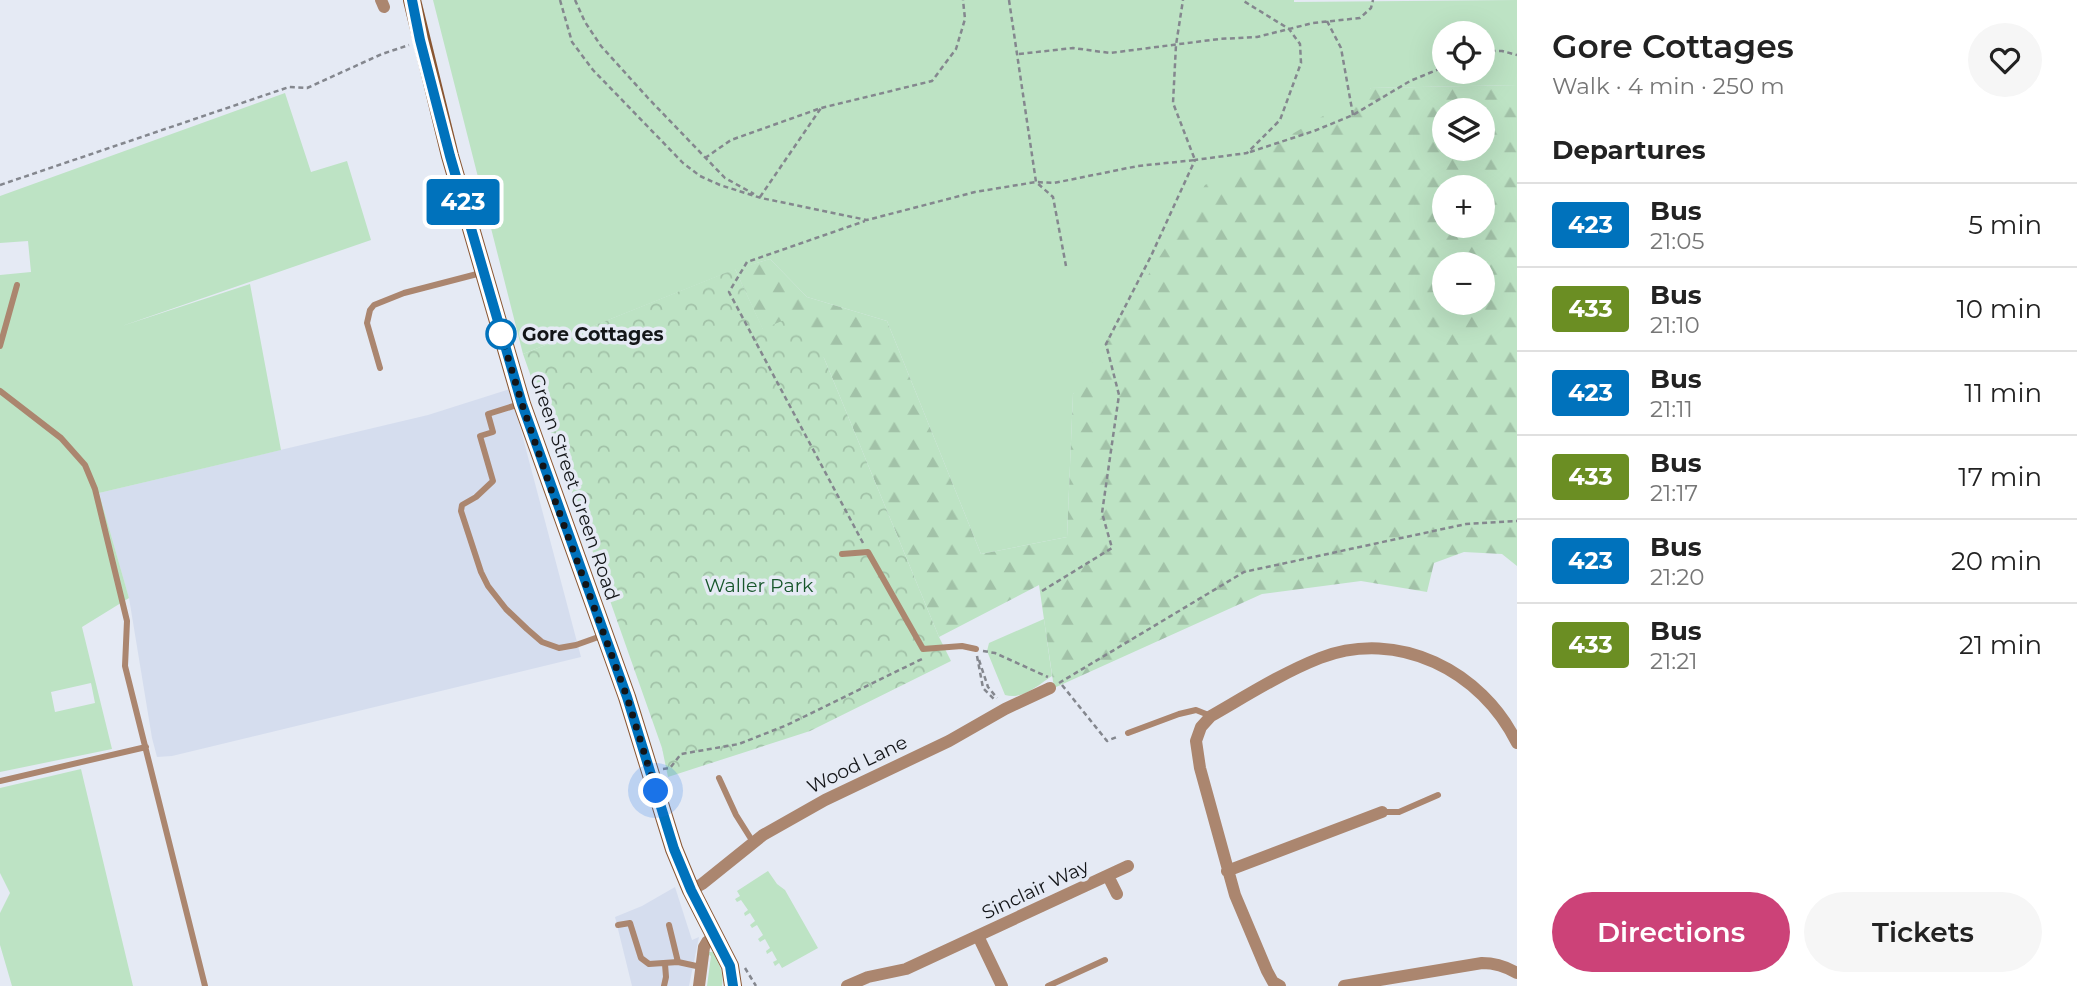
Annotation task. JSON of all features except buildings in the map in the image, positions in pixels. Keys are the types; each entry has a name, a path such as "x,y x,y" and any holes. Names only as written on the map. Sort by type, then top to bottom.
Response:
{"main road":[{"name":"Green Street Green Road","path":"412,0 450,156 522,404 627,697 674,849 691,890 730,966 733,986"}],"street":[{"path":"1280,986 1273,982 1267,971 1227,871 1197,753 1196,741 1201,727 1210,716 1322,657 1376,649 1424,658 1447,668 1470,683 1500,713 1517,743"},
{"name":"Wood Lane","path":"691,890 753,842 825,800 949,741 1005,709 1055,685"},
{"path":"1227,871 1382,812"},
{"name":"Sinclair Way","path":"847,986 868,977 906,969 1128,866"},
{"name":"Sinclair Way","path":"1108,876 1117,894"},
{"name":"Sinclair Way","path":"978,936 1002,986"},
{"path":"699,986 705,945 714,937"},
{"path":"1344,986 1482,963 1493,963 1517,972"}],"lane":[{"path":"380,368 366,323 374,305 404,293 483,272"},
{"path":"0,346 18,285"},
{"path":"0,391 61,438 85,465 95,489 127,621 125,666 205,986"},
{"path":"522,404 488,414 493,432 480,436 493,481 476,497 462,505 461,511 481,572 506,609 542,642 559,648 604,635"},
{"path":"842,554 868,552 923,649 961,646 976,649"},
{"path":"1128,733 1196,710 1210,716"},
{"path":"0,780 146,747"},
{"path":"719,778 736,815 753,842"},
{"path":"1382,812 1399,812 1438,795"},
{"path":"618,925 630,923 642,960 651,965 678,962 701,968"},
{"path":"669,925 678,962"},
{"path":"1048,986 1105,960"},
{"path":"664,986 665,964"}],"path":[{"path":"559,0 572,42 593,70 683,163 700,176 761,198 867,220"},
{"path":"575,0 585,22 601,46 705,158 725,178 761,198"},
{"path":"705,158 731,140 821,108 932,81 956,49 965,19 963,0"},
{"path":"1009,0 1036,182 1053,197 1066,266"},
{"path":"1042,591 1112,548 1102,513 1119,395 1107,344 1195,160 1173,103 1176,45 1183,0"},
{"path":"1242,0 1289,29 1300,44 1301,63 1280,120 1247,153"},
{"path":"1019,54 1073,48 1110,53 1257,37 1327,21 1360,18 1371,8 1373,0"},
{"path":"1327,21 1341,48 1353,115"},
{"path":"0,185 289,87 307,88 420,40"},
{"path":"1495,51 1517,55"},
{"path":"868,552 729,292 747,262 867,220 975,192 1036,182 1054,183 1138,166 1247,153 1353,115 1410,81 1432,72"},
{"path":"761,198 821,108"},
{"path":"1055,685 1244,572 1466,524 1517,521"},
{"path":"666,769 672,766 681,754 739,744 787,726 924,657 923,649"},
{"path":"1005,709 983,688 976,649 995,653 1055,685 1107,741 1128,733"}],"shaded area":[{"path":"510,389 581,657 172,756 157,757 129,598 99,493 428,415"},
{"path":"675,887 692,940 699,937 689,986 632,986 615,917 642,906"}],"green space":[{"path":"433,0 1517,0 1517,85 1371,88 1073,394 1067,537 981,554 887,321 807,297 770,259 731,271 523,354"},
{"path":"1517,85 1517,566 1502,554 1464,552 1434,563 1427,592 1361,581 1262,594 1054,688 1039,585 939,637 824,358 763,330 735,269 770,259 807,297 887,321 981,554 1067,537 1073,394 1205,185 1371,88"},
{"path":"285,93 311,172 347,161 371,240 122,326 250,284 281,450 99,493 129,598 82,627 112,749 0,772 0,275 31,272 28,241 0,243 0,196","holes":["91,683 95,703 55,712 51,692"]},
{"name":"Waller Park","path":"735,269 763,329 796,315 824,358 951,661 810,731 668,777 662,748 523,354"},
{"path":"1044,619 1052,676 1024,694 1005,695 987,651 989,643"},
{"path":"81,769 133,986 12,986 0,945 0,913 10,893 0,873 0,788"},
{"path":"768,871 785,890 818,948 782,968 779,963 775,966 773,962 777,960 772,951 767,954 766,951 770,948 765,939 760,942 758,939 763,935 757,925 752,928 750,925 755,921 750,913 745,916 744,913 748,910 741,900 737,902 735,899 740,896 737,891"},
{"path":"713,952 719,964 722,986 707,986 711,956 707,954"}],"bus line":[{"name":"423","path":"412,0 450,156 522,404 627,697 674,849 691,890 730,966 733,986"}],"place":[{"name":"Gore Cottages","path":"501,334"}],"route":[{"path":"501,334 554,498 627,697 656,791"}]}
